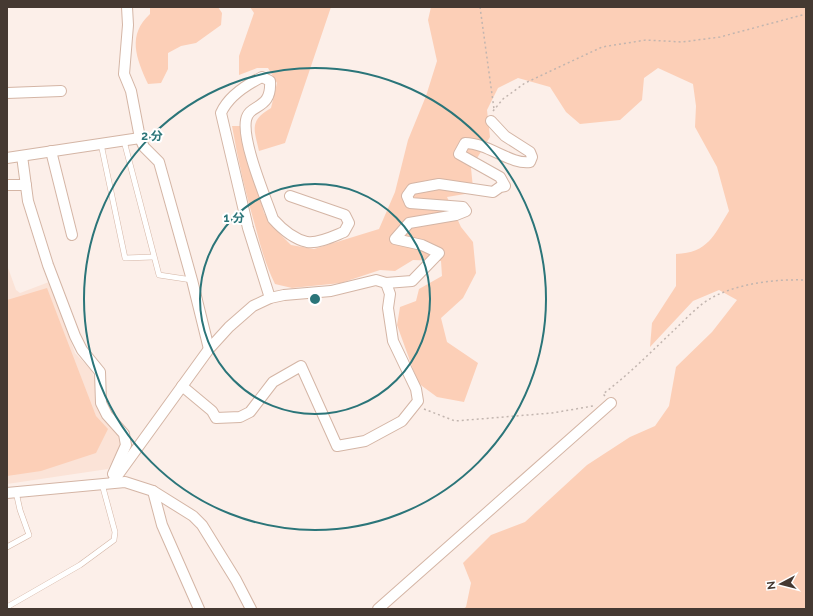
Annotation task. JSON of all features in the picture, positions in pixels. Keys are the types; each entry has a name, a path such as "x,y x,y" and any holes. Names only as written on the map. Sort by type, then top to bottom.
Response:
{"street":[{"path":"127,7 128,25 124,74 131,90 140,138 144,147 159,162 192,280 209,349"},
{"path":"270,298 248,228 221,113 224,105 249,83 262,77 270,81 271,92 266,102 249,113 246,119 246,134 273,218 279,226 308,242 319,241 344,232 349,223 345,215 290,196"},
{"path":"7,93 61,91"},
{"path":"109,482 118,475 209,349 229,327 253,306 270,298 284,295 331,291 376,280 386,283 412,281 439,253 422,244 395,239 409,223 456,215 466,211 463,207 410,202 407,196 412,189 438,184 493,192 500,187 505,186 500,177 459,154 464,143 481,145 523,163 530,162 532,157 530,152 505,136 493,124"},
{"path":"7,158 140,138"},
{"path":"51,151 72,235"},
{"path":"22,156 28,201 42,246 75,336 82,350 100,372 101,403 107,415 124,434 126,445 109,482"},
{"path":"7,186 26,185"},
{"path":"182,386 212,411 216,418 240,418 250,412 273,382 301,366 337,446 365,441 402,420 418,400 416,389 393,340 388,308 390,294 386,283"},
{"path":"378,609 611,403"},
{"path":"12,493 109,482 125,482 153,491 193,516 202,525 236,580 251,609"},
{"path":"153,491 162,525 200,609"}],"lane":[{"path":"124,140 160,276 192,280"},
{"path":"101,144 125,258 154,257"},
{"path":"7,607 80,565 114,540 115,532 109,482"},
{"path":"7,547 29,535 12,493"}],"path":[{"path":"480,7 494,109 493,124"},
{"path":"493,124 494,109 503,99 525,83 602,47 646,40 682,42 720,37 806,14"},
{"path":"611,403 603,394 629,374 684,320 713,298 736,288 795,280 806,280"},
{"path":"418,400 424,409 455,421 552,413 611,403"}],"shaded area":[{"path":"150,7 218,7 222,13 221,25 196,43 181,46 168,53 168,69 161,83 148,84 137,56 136,39 138,30 150,14"},
{"path":"250,7 331,7 285,143 259,151 255,131 256,122 259,117 271,108 277,83 268,68 257,68 239,75 239,56 254,13"},
{"path":"431,7 806,7 806,609 463,609 466,607 471,583 463,563 491,535 525,522 587,465 630,437 655,426 669,406 676,367 712,332 737,300 719,290 693,301 650,347 652,323 676,286 676,254 687,253 703,246 714,235 729,211 717,167 695,127 696,106 693,84 658,68 644,78 642,100 620,120 580,124 566,112 550,87 518,78 498,88 487,110 490,137 471,168 473,188 465,194 447,197 461,227 473,242 476,273 463,298 441,318 447,342 478,363 464,402 437,397 418,383 397,325 400,307 416,301 419,289 442,276 441,261 413,260 395,271 380,270 341,283 292,288 275,284 264,257 252,216 232,126 240,126 264,213 273,227 291,245 314,249 379,229 395,192 408,140 426,96 437,61 428,20"},
{"path":"7,265 16,290 20,293 49,282 75,353 91,370 116,427 121,444 108,469 7,484"},
{"path":"47,288 96,416 108,429 96,453 41,471 7,476 7,300"}]}
